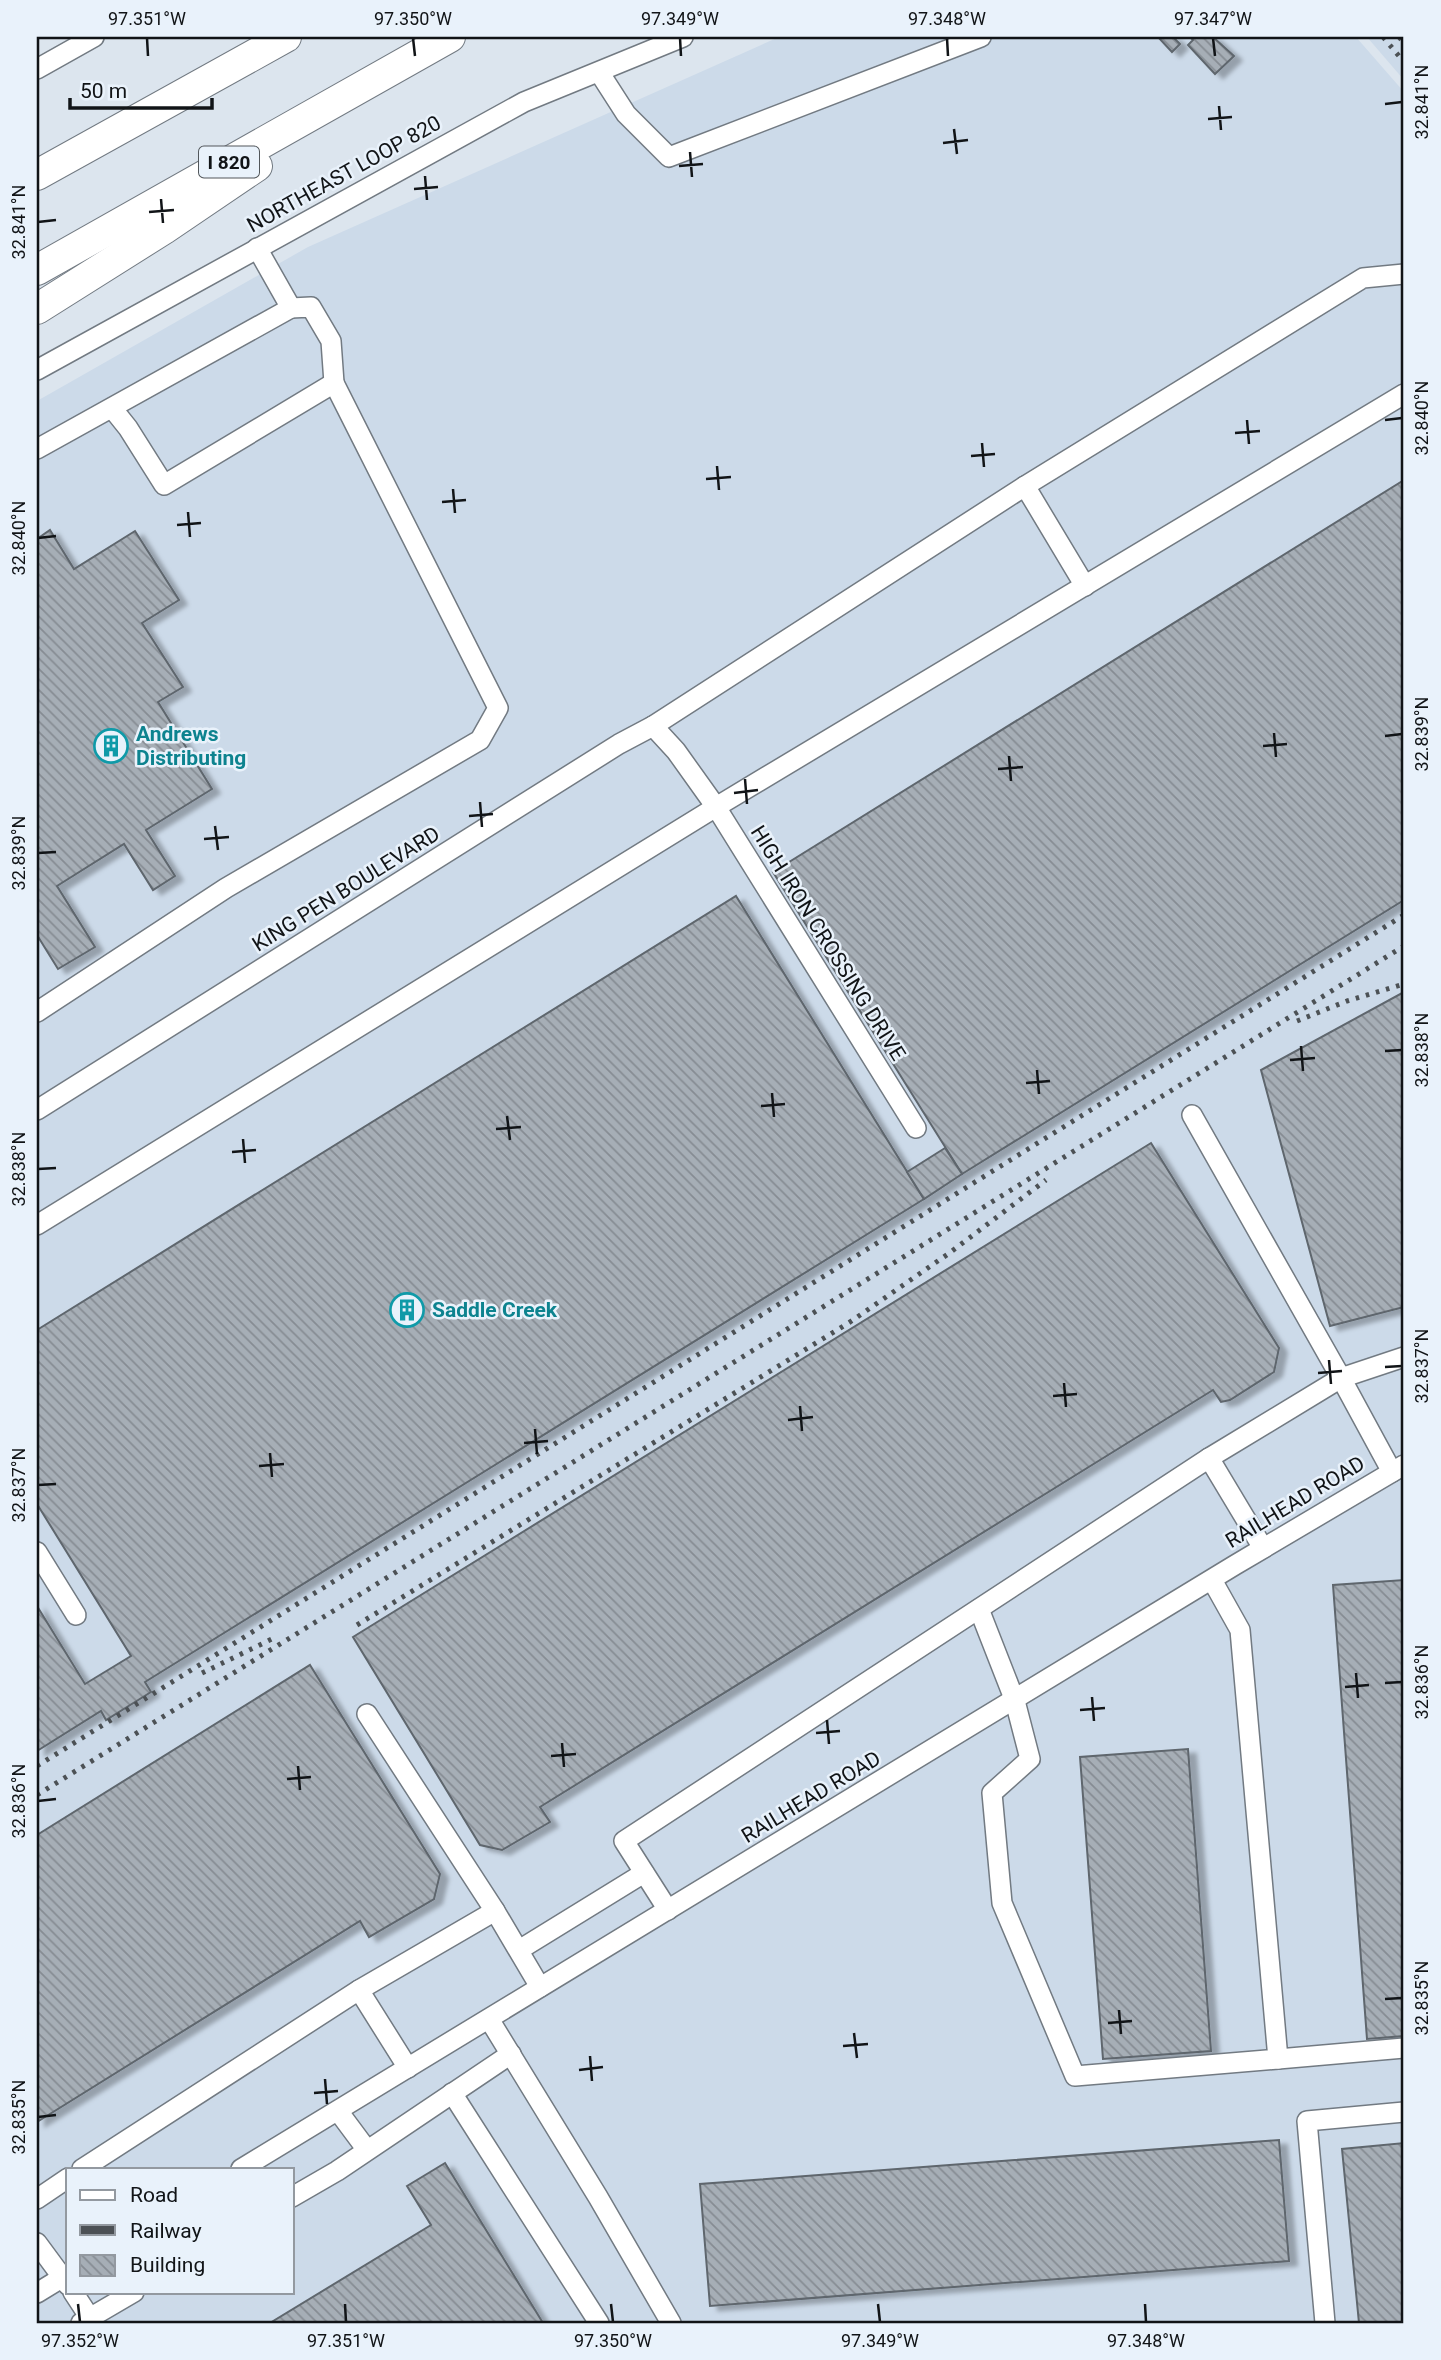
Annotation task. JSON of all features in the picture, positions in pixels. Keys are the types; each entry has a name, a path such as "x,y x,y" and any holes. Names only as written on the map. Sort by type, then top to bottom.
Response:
{"highway":[{"path":"37,175 286,37"},
{"name":"I 820","path":"37,270 450,37"},
{"path":"37,309 164,229 420,54"},
{"path":"37,164 70,156"}],"street":[{"path":"37,69 94,37"},
{"name":"NORTHEAST LOOP 820","path":"37,370 524,102 682,37"},
{"path":"599,72 626,114 669,157 981,37"},
{"path":"257,248 292,308"},
{"name":"KING PEN BOULEVARD","path":"37,1110 619,744 653,726 1025,486 1363,278 1404,274"},
{"path":"37,449 292,308 311,307 331,341 334,383 498,708 480,740 226,888 37,1012"},
{"path":"112,408 164,485 334,383"},
{"path":"37,1225 716,807 1404,394"},
{"path":"1025,486 1085,586"},
{"name":"HIGH IRON CROSSING DRIVE","path":"653,726 676,751 716,807 916,1128"},
{"path":"1192,1115 1341,1378 1398,1468"},
{"path":"668,1910 624,1841 1209,1458 1341,1378 1404,1357"},
{"path":"1209,1458 1263,1548"},
{"name":"RAILHEAD ROAD","path":"243,2168 1398,1468"},
{"path":"37,1552 76,1615"},
{"path":"1212,1580 1240,1630 1278,2059"},
{"path":"979,1609 1015,1701 1030,1759 992,1793 1002,1903 1075,2076 1404,2048"},
{"path":"367,1714 495,1911 540,1987"},
{"path":"519,1950 644,1873"},
{"path":"84,2168 359,1990 495,1911"},
{"path":"359,1990 408,2068"},
{"path":"489,2019 671,2323"},
{"path":"294,2196 511,2054"},
{"path":"452,2093 599,2323"},
{"path":"338,2110 367,2150"},
{"path":"1325,2323 1307,2121 1404,2112"},
{"path":"37,2199 66,2179"},
{"path":"37,2243 66,2279"},
{"path":"37,2293 66,2283"},
{"path":"74,2294 86,2321 131,2294"}],"shaded area":[{"path":"779,37 1356,37 1404,92 1404,2323 37,2323 37,401 308,247"},
{"path":"1367,37 1404,37 1404,80"}],"building":[{"path":"1158,37 1173,37 1180,44 1172,52"},
{"path":"1190,37 1213,37 1234,56 1215,74 1188,45 1193,40"},
{"path":"1404,480 1404,900 962,1174 773,872"},
{"name":"Andrews Distributing","path":"50,530 74,569 135,531 179,600 142,623 183,687 158,702 212,789 146,830 175,876 153,890 124,844 57,886 95,947 58,969 37,935 37,539"},
{"name":"Saddle Creek","path":"736,896 924,1199 145,1682 151,1692 106,1720 101,1711 37,1751 37,1606 85,1684 131,1656 37,1504 37,1330"},
{"path":"1404,992 1404,1307 1330,1326 1261,1070"},
{"path":"1151,1143 1279,1348 1274,1372 1230,1400 1221,1402 1213,1390 540,1807 550,1822 502,1850 480,1845 353,1637"},
{"path":"945,1148 962,1174 924,1199 907,1172"},
{"path":"1404,1580 1404,2036 1367,2039 1333,1585"},
{"path":"310,1665 440,1874 434,1899 369,1937 360,1921 37,2122 37,1835"},
{"path":"1188,1749 1211,2051 1103,2059 1080,1757"},
{"path":"1279,2140 1289,2261 710,2306 700,2184"},
{"path":"1404,2143 1404,2323 1359,2323 1342,2149"},
{"path":"445,2163 543,2323 270,2323 431,2225 407,2186"}],"railway":[{"path":"1383,37 1404,62"},
{"path":"1399,37 1404,43"},
{"path":"37,1766 1404,915"},
{"path":"37,1795 1404,946"},
{"path":"1297,1021 1347,1001 1404,984"},
{"path":"357,1625 850,1322 948,1254 1046,1180"},
{"path":"202,1673 274,1638"}],"place":[{"name":"Andrews Distributing","path":"111,746"},
{"name":"Saddle Creek","path":"407,1310"}]}
